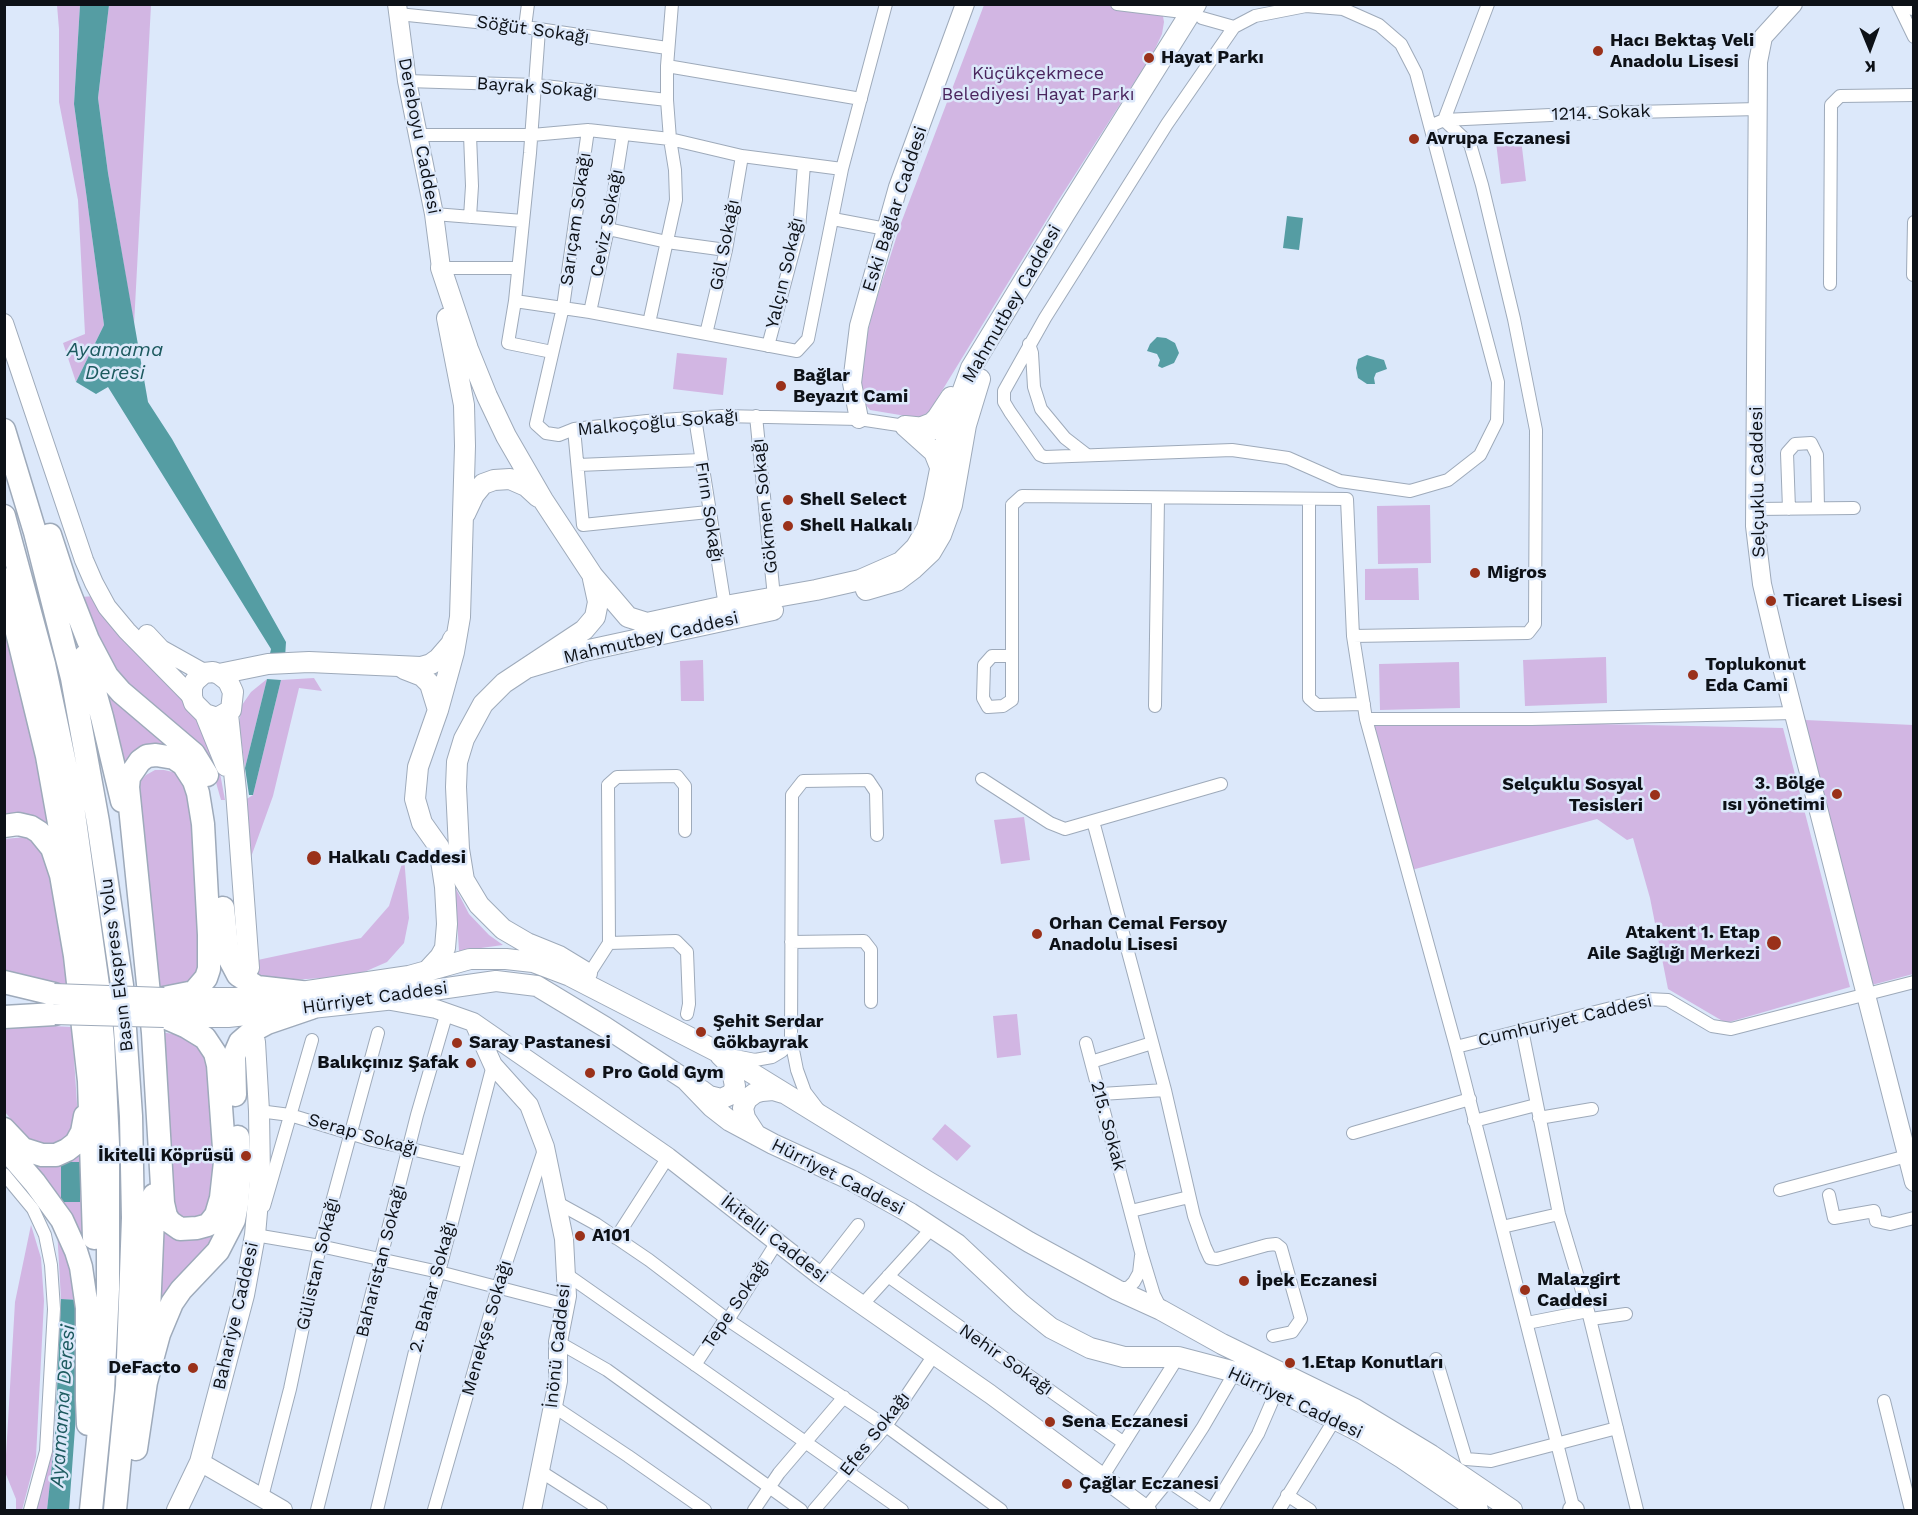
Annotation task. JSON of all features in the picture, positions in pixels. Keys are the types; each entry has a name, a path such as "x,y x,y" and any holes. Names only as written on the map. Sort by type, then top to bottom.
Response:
{"highway":[{"path":"4,420 14,434 26,460 66,584 105,728 136,870"},
{"name":"Basın Ekspress Yolu","path":"4,430 35,532 72,678 97,810 122,985 131,1116 133,1218 127,1386 115,1510"},
{"name":"Basın Ekspress Yolu","path":"4,516 30,607 59,733 81,852 98,985 108,1144 108,1265 105,1359 91,1510"},
{"path":"4,579 33,695 57,808 75,933 75,956"},
{"path":"66,584 95,657 112,683 194,754 207,775 214,796 218,822 226,946 231,963 238,975 256,987 306,1000"},
{"path":"165,755 174,758 188,770 198,793 205,857 210,959 206,978 199,987 164,1007 187,1027 205,1038 215,1053 218,1065 225,1162 216,1215 208,1225 197,1228 180,1229 166,1216 153,1033 136,870 129,777 140,761 147,756 165,755"},
{"path":"4,826 18,824 32,827 46,837 61,875 75,956 91,1121 94,1282 99,1336 105,1359"},
{"path":"6,990 54,1004"},
{"path":"146,1382 159,1334 172,1303 181,1290 218,1251 234,1220 240,1169 233,1071 237,1049 240,1042 254,1030 306,1000"},
{"path":"4,1017 54,1004"},
{"path":"4,1129 23,1149 42,1155 56,1155 76,1143 85,1122 85,1055"},
{"path":"128,1510 146,1382 156,1149 159,1136"},
{"path":"4,1147 35,1183 62,1220 81,1267 87,1308 88,1427 97,1456"}],"main road":[{"name":"Eski Bağlar Caddesi","path":"859,419 852,383 859,326 898,187 965,4"},
{"name":"Selçuklu Caddesi","path":"1793,4 1763,37 1758,62 1755,526 1762,584 1914,1182"},
{"path":"1907,4 1914,5"},
{"name":"Dereboyu Caddesi","path":"398,9 407,81 434,214 441,268"},
{"name":"Mahmutbey Caddesi","path":"527,668 584,651 857,592 897,581 914,569 931,552 941,535 952,505 952,440 968,377 1064,214 1200,10"},
{"name":"Mahmutbey Caddesi","path":"441,268 468,349 506,436 543,500 593,576 628,617 647,622 860,580 901,562 916,547 927,528 940,467 971,406 985,368 1200,10"},
{"path":"428,970 445,948 447,924 445,887 439,847 422,823 415,799 418,767 438,710 454,652 460,617 462,519 464,405 446,310 441,268"},
{"path":"4,323 84,560 107,607 127,631 192,697 194,703 205,714 236,791"},
{"path":"913,426 932,423 968,377"},
{"path":"913,426 952,440"},
{"path":"913,426 934,452 940,467"},
{"path":"462,519 474,495 483,484 495,480 510,479 526,486 543,500"},
{"path":"77,536 106,591 122,609 162,649 228,681 233,692 231,707 249,968"},
{"path":"593,576 598,602 594,617 584,630 504,683 483,705 464,739 457,762 459,849 464,880 479,905 503,929 526,943 559,956 640,1004 653,1020"},
{"path":"192,697 195,681 212,674 268,664 309,662 421,667 438,659 451,644 460,617"},
{"path":"205,714 218,718 231,707 268,664"},
{"path":"398,667 422,676 429,684 438,710"},
{"name":"Hürriyet Caddesi","path":"306,1000 470,959 533,962 570,976 716,1051 937,1187 1117,1290 1355,1409 1431,1455 1512,1510"},
{"name":"Hürriyet Caddesi","path":"306,1000 386,1000 443,988 496,981 537,986 586,1014 686,1080 712,1107 730,1121 851,1180 933,1228 957,1244 1020,1303 1051,1328 1090,1348 1124,1357 1178,1357 1235,1371 1335,1419 1402,1458 1470,1507"},
{"path":"4,1012 54,1004 164,1007 236,998 306,1000"},
{"name":"İkitelli Caddesi","path":"386,1000 447,1012 473,1022 668,1157 819,1275 1103,1476 1146,1510"},
{"name":"İnönü Caddesi","path":"473,1022 493,1065 528,1105 544,1147 564,1239 566,1305 558,1342 558,1381 532,1510"},
{"name":"Bahariye Caddesi","path":"177,1510 200,1462 244,1295 255,1235 260,1178 255,1042"},
{"path":"686,1080 709,1096 721,1099 732,1094 735,1086 730,1065 716,1051"},
{"path":"757,1136 745,1118 744,1108 747,1099 762,1091 773,1090 789,1094"},
{"path":"1178,1357 1190,1342 1182,1322"},
{"path":"200,1462 283,1510"}],"street":[{"path":"525,27 528,4"},
{"path":"649,323 676,200 666,66 672,4"},
{"path":"515,301 563,307 796,351 808,339 842,169 886,4"},
{"path":"1117,4 1200,10 1234,27"},
{"path":"1430,126 1444,120 1488,4"},
{"path":"1898,4 1914,37"},
{"path":"1306,6 1343,9 1379,25 1401,44 1416,73 1498,382 1497,422 1480,455 1448,480 1410,491 1340,481 1288,458 1232,450 1054,457 1040,455 1004,402 1004,391 1029,344 1167,123 1234,27 1255,16 1306,6"},
{"name":"Söğüt Sokağı","path":"398,9 668,48"},
{"path":"539,30 532,135 515,301 508,343 552,352"},
{"path":"666,66 861,99"},
{"name":"Bayrak Sokağı","path":"407,81 536,85 667,100"},
{"path":"1830,284 1831,105 1840,96 1914,95"},
{"name":"1214. Sokak","path":"1444,120 1758,109"},
{"path":"1353,636 1528,633 1535,624 1536,430 1529,390 1470,144 1444,120"},
{"path":"418,135 532,135 588,130 670,139 742,156 842,169"},
{"name":"Sarıçam Sokağı","path":"563,307 588,130"},
{"name":"Ceviz Sokağı","path":"590,312 609,229 623,134"},
{"path":"470,135 472,186 470,217"},
{"name":"Göl Sokağı","path":"706,334 726,249 742,156"},
{"name":"Yalçın Sokağı","path":"768,346 799,230 804,164"},
{"path":"434,214 523,221"},
{"path":"833,219 886,229"},
{"path":"1913,275 1914,222"},
{"path":"609,229 667,242 726,249"},
{"path":"441,268 518,268"},
{"name":"Malkoçoğlu Sokağı","path":"563,307 536,424 546,433 559,435 574,429 694,418 756,416 859,419 913,426"},
{"path":"1029,344 1032,353 1034,387 1041,409 1065,438 1087,455"},
{"name":"Gökmen Sokağı","path":"756,416 774,597"},
{"name":"Fırın Sokağı","path":"694,418 725,606"},
{"path":"574,429 583,525 708,512"},
{"path":"1789,509 1787,453 1795,444 1811,443 1817,455 1818,508"},
{"path":"578,465 701,460"},
{"path":"1011,656 1011,505 1022,496 1347,499 1353,636 1366,719 1470,1099 1574,1510"},
{"path":"1155,706 1158,498"},
{"path":"1309,500 1309,698 1317,705 1364,704"},
{"path":"1755,509 1854,508"},
{"path":"1366,719 1543,719 1794,713"},
{"path":"589,974 609,943 608,784 617,777 677,776 685,786 686,831"},
{"path":"982,778 1050,823 1065,829 1221,784"},
{"path":"821,1114 805,1092 797,1070 791,1040 792,795 802,781 868,780 876,792 877,835"},
{"path":"1093,821 1152,1043 1194,1216 1210,1258 1224,1258 1276,1244 1281,1248 1301,1319 1292,1332 1273,1336"},
{"path":"609,943 676,941 687,952 689,1004 687,1014"},
{"path":"791,942 864,941 871,950 871,1002"},
{"name":"Cumhuriyet Caddesi","path":"1456,1047 1647,999 1668,1000 1712,1026 1731,1029 1914,982"},
{"name":"Baharistan Sokağı","path":"317,1510 409,1149 447,1012"},
{"path":"1522,1030 1559,1214 1589,1315 1637,1510"},
{"name":"Gülistan Sokağı","path":"262,1497 290,1389 320,1246 378,1033"},
{"path":"312,1040 255,1235 320,1246 439,1272 566,1305"},
{"path":"716,1051 755,1060 772,1057 782,1051 791,1040"},
{"path":"1086,1043 1091,1062"},
{"name":"215. Sokak","path":"1152,1043 1091,1062 1141,1252 1156,1303 1161,1310"},
{"name":"2. Bahar Sokağı","path":"377,1510 417,1343 439,1272 493,1065"},
{"path":"1101,1094 1164,1090"},
{"path":"1353,1133 1470,1099"},
{"path":"1474,1121 1537,1111 1592,1109"},
{"name":"Serap Sokağı","path":"259,1111 290,1115 409,1149 467,1162"},
{"name":"Menekşe Sokağı","path":"434,1510 498,1287 544,1147"},
{"path":"1780,1190 1907,1156"},
{"path":"616,1238 668,1157"},
{"path":"4,1174 33,1209 45,1235 51,1265 54,1309 46,1450 30,1510"},
{"path":"1829,1195 1834,1218 1874,1211 1876,1221 1890,1224 1914,1218"},
{"path":"1131,1211 1190,1197"},
{"path":"556,1202 596,1224 728,1320 886,1426 1001,1510"},
{"path":"1502,1227 1559,1214"},
{"path":"819,1275 858,1225"},
{"path":"862,1305 933,1228"},
{"name":"Tepe Sokağı","path":"695,1365 722,1324 728,1320 777,1242"},
{"path":"1117,1290 1129,1287 1134,1282 1139,1273 1141,1252"},
{"path":"566,1274 902,1510"},
{"name":"Nehir Sokağı","path":"888,1276 1124,1443"},
{"path":"1527,1323 1589,1315 1626,1314"},
{"path":"558,1342 607,1370 801,1510"},
{"name":"Efes Sokağı","path":"814,1510 886,1426 934,1355"},
{"path":"1103,1476 1178,1357"},
{"path":"1436,1359 1466,1459 1491,1461 1617,1428"},
{"path":"1146,1510 1203,1427 1235,1371"},
{"path":"1168,1481 1211,1510 1258,1434 1277,1390"},
{"path":"754,1510 779,1473 844,1397"},
{"path":"1884,1401 1911,1510"},
{"path":"553,1406 628,1455 705,1510"},
{"path":"1279,1510 1335,1419"},
{"path":"540,1471 601,1510"},
{"path":"1287,1495 1310,1510"}],"green space":[{"path":"57,5 80,5 74,104 104,325 76,382 63,343 85,334 78,200 59,102"},
{"path":"109,5 151,5 134,325 108,173 98,98"},
{"name":"Küçükçekmece Belediyesi Hayat Parkı","path":"984,5 1161,5 1164,22 1162,34 1153,53 1058,201 929,412 918,418 870,410 861,399 856,382 873,310 901,223"},
{"path":"1521,139 1526,181 1501,184 1496,142"},
{"path":"677,353 727,358 723,395 673,389"},
{"path":"1430,505 1431,563 1378,564 1377,506"},
{"path":"1418,568 1419,600 1365,600 1365,569"},
{"path":"95,596 189,705 217,757 225,800 221,800 213,772 120,679 106,661 81,597"},
{"path":"4,625 54,833 5,818"},
{"path":"1606,657 1607,703 1525,706 1523,660"},
{"path":"703,660 704,701 681,701 680,661"},
{"path":"1459,662 1460,708 1380,710 1379,664"},
{"path":"314,678 322,691 299,688 273,796 246,871 245,800 253,795 281,680"},
{"path":"267,679 245,768 239,723 242,705 251,692"},
{"path":"100,681 183,751 123,769"},
{"path":"1366,719 1783,728 1850,987 1726,1023 1668,989 1650,898 1633,838 1627,840 1597,819 1408,871"},
{"path":"1805,720 1913,725 1913,974 1872,985"},
{"path":"155,770 177,773 187,783 193,809 203,967 187,990 158,988 138,784 146,775"},
{"path":"1024,817 1030,860 1001,864 994,820"},
{"path":"27,837 41,847 50,862 69,986 31,981 5,974 4,839"},
{"path":"404,857 409,918 404,943 387,962 355,976 259,982 253,961 361,938 389,906"},
{"path":"455,887 469,914 489,935 503,945 459,951"},
{"path":"1017,1014 1021,1055 997,1058 993,1016"},
{"path":"4,1025 72,1027 78,1120 70,1138 53,1147 39,1146 27,1139 5,1112"},
{"path":"161,1032 179,1035 197,1045 208,1056 218,1186 209,1213 187,1221 176,1216 169,1203"},
{"path":"945,1124 971,1146 957,1161 932,1139"},
{"path":"88,1132 88,1253 17,1150 31,1159"},
{"path":"159,1220 193,1239 211,1237 225,1229 157,1310"},
{"path":"31,1225 41,1258 44,1301 36,1457 22,1510 16,1510 16,1499 5,1472 15,1302"},
{"path":"57,1229 73,1262 79,1300 61,1299"},
{"path":"55,1436 47,1510 36,1510"}],"water":[{"name":"Ayamama Deresi","path":"80,5 109,5 98,98 108,173 148,402 172,439 286,642 285,658 269,658 271,649 108,387 96,394 76,382 104,325 74,104"},
{"path":"1287,216 1303,218 1299,250 1283,248"},
{"path":"1157,337 1166,338 1175,343 1179,353 1174,363 1162,368 1158,366 1160,360 1157,354 1147,351"},
{"path":"1367,355 1384,360 1387,369 1376,373 1375,384 1367,384 1358,378 1356,368 1358,359"},
{"path":"267,679 281,680 253,795 249,795 245,768"},
{"path":"61,1162 80,1162 80,1202 61,1202"},
{"name":"Ayamama Deresi","path":"61,1299 79,1300 78,1387 69,1510 47,1510 55,1436"}],"place":[{"name":"Hacı Bektaş Veli Anadolu Lisesi","path":"1598,51"},
{"name":"Hayat Parkı","path":"1149,58"},
{"name":"Avrupa Eczanesi","path":"1414,139"},
{"name":"Bağlar Beyazıt Cami","path":"781,386"},
{"name":"Shell Select","path":"788,500"},
{"name":"Shell Halkalı","path":"788,526"},
{"name":"Migros","path":"1475,573"},
{"name":"Ticaret Lisesi","path":"1771,601"},
{"name":"Toplukonut Eda Cami","path":"1693,675"},
{"name":"3. Bölge ısı yönetimi","path":"1837,794"},
{"name":"Selçuklu Sosyal Tesisleri","path":"1655,795"},
{"name":"Halkalı Caddesi","path":"314,858"},
{"name":"Orhan Cemal Fersoy Anadolu Lisesi","path":"1037,934"},
{"name":"Atakent 1. Etap Aile Sağlığı Merkezi","path":"1774,943"},
{"name":"Şehit Serdar Gökbayrak","path":"701,1032"},
{"name":"Saray Pastanesi","path":"457,1043"},
{"name":"Balıkçınız Şafak","path":"471,1063"},
{"name":"Pro Gold Gym","path":"590,1073"},
{"name":"İkitelli Köprüsü","path":"246,1156"},
{"name":"A101","path":"580,1236"},
{"name":"İpek Eczanesi","path":"1244,1281"},
{"name":"Malazgirt Caddesi","path":"1525,1290"},
{"name":"1.Etap Konutları","path":"1290,1363"},
{"name":"DeFacto","path":"193,1368"},
{"name":"Sena Eczanesi","path":"1050,1422"},
{"name":"Çağlar Eczanesi","path":"1067,1484"}]}
